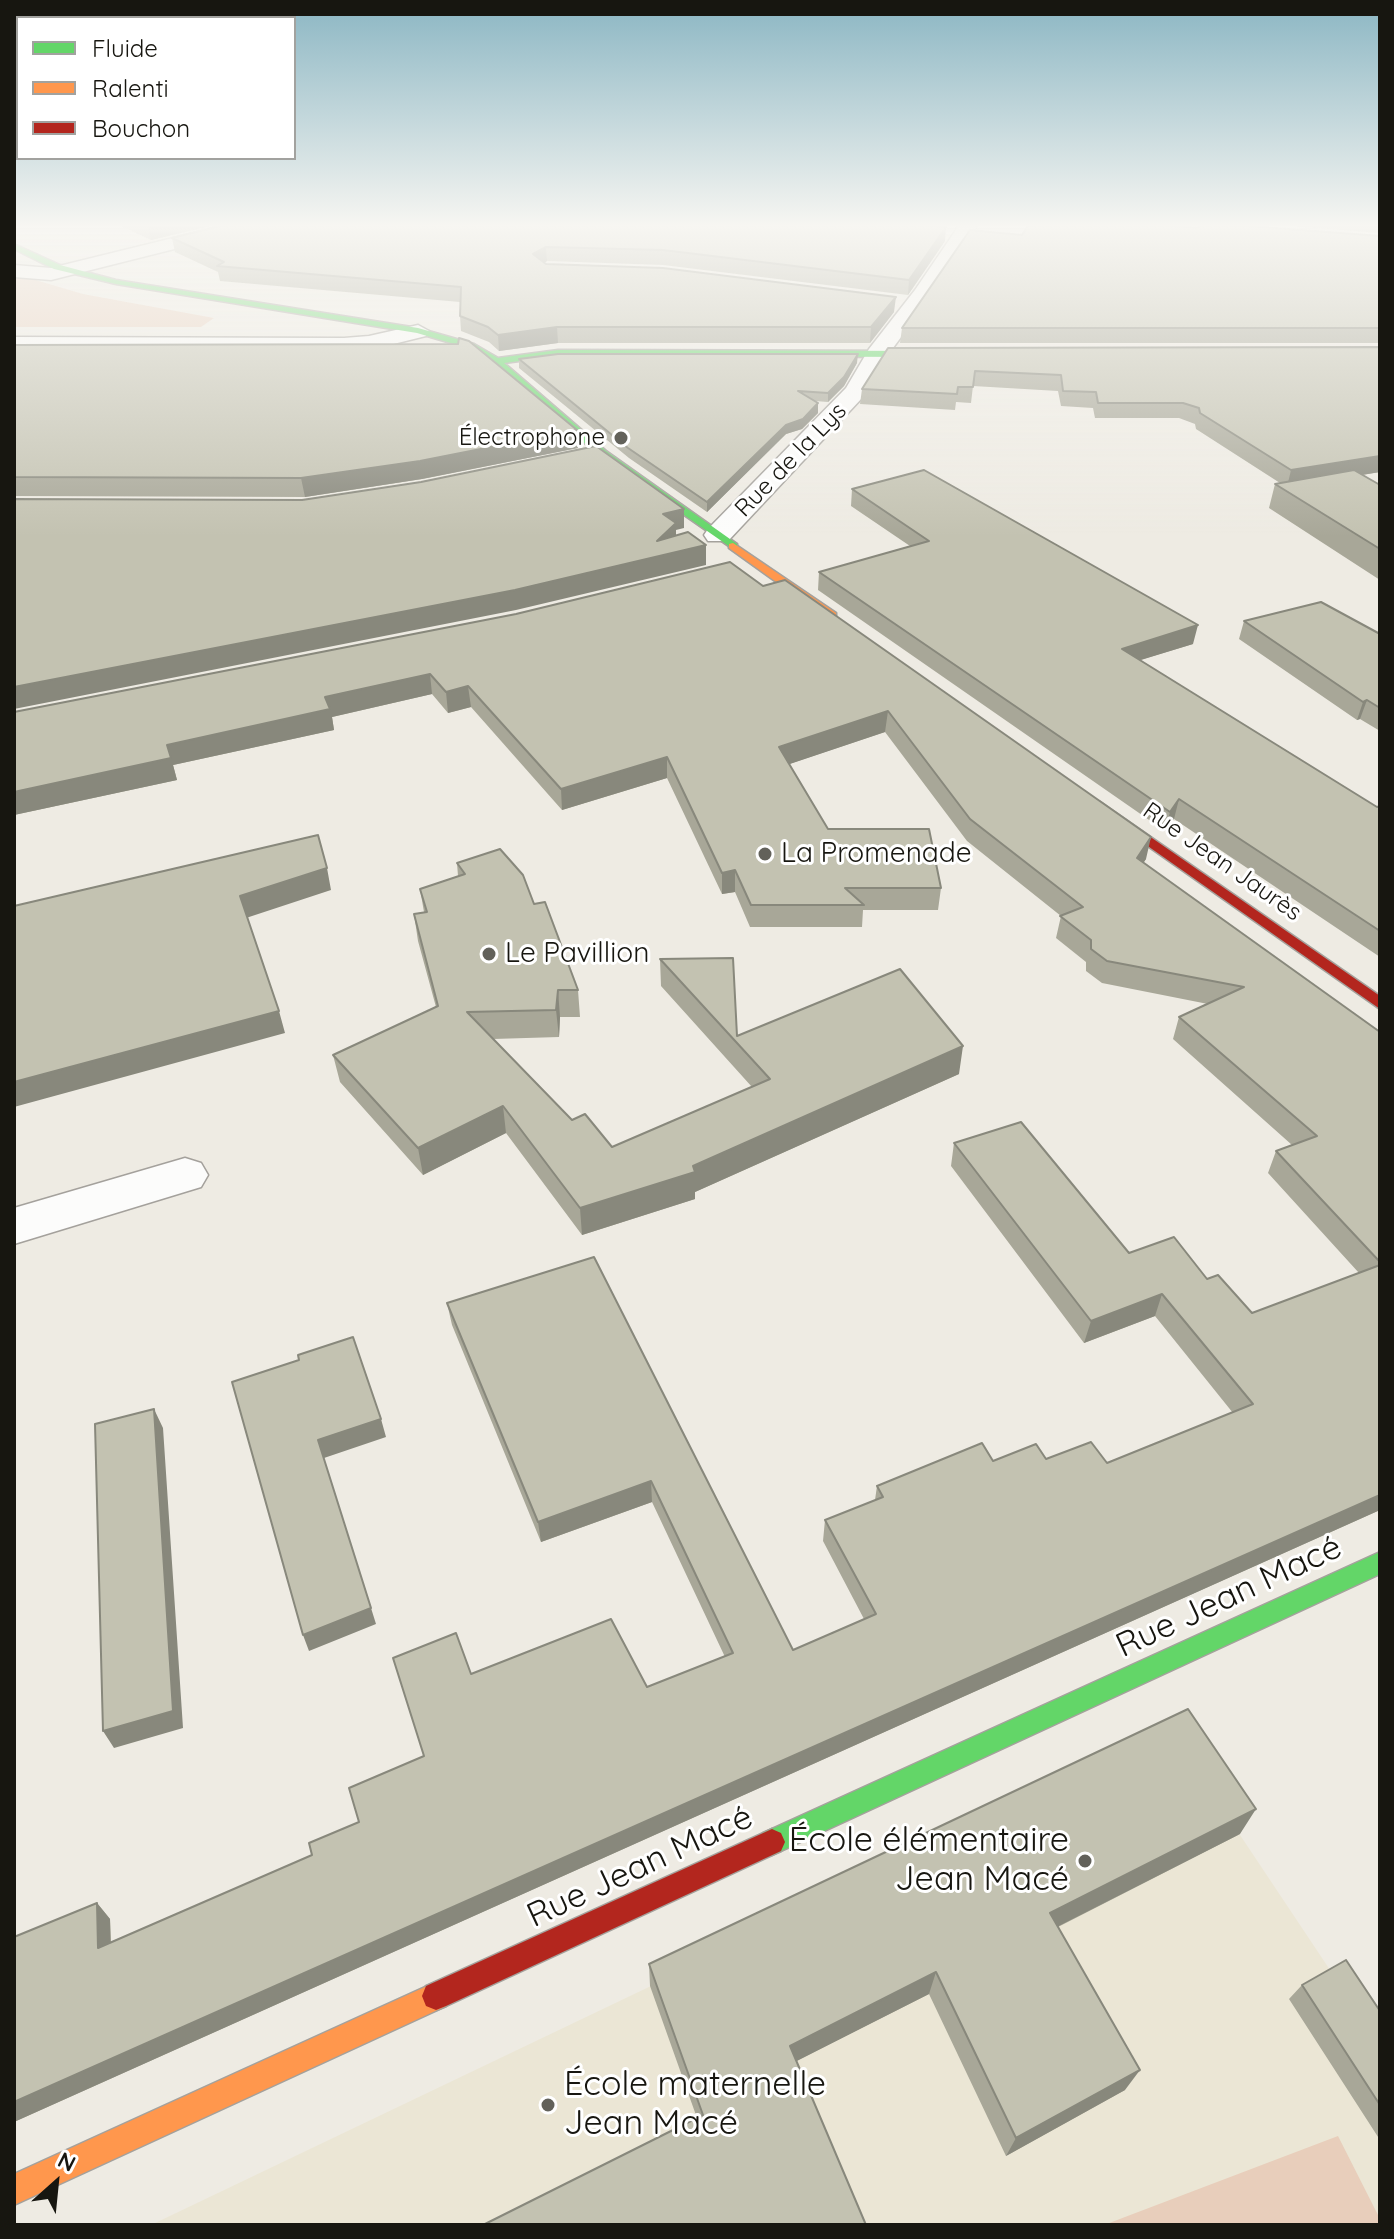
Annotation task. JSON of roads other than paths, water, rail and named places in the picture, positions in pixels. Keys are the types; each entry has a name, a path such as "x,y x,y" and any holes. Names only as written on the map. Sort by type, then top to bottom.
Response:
{"main road":[{"path":"402,328 463,342 497,361 602,453 846,625"},
{"path":"497,361 558,353 956,354"},
{"name":"Rue Jean Jaurès","path":"1080,791 1380,1004"},
{"name":"Rue Jean Macé","path":"14,2190 1380,1563"}],"street":[{"name":"Rue de la Lys","path":"718,535 847,402 892,328"},
{"path":"14,344 344,345 369,343 418,331"},
{"path":"570,460 602,453"},
{"path":"722,572 759,563"},
{"path":"14,1226 185,1175"}],"place":[{"name":"Électrophone","path":"621,438"},
{"name":"La Promenade","path":"765,854"},
{"name":"Le Pavillion","path":"489,954"},
{"name":"École élémentaire Jean Macé","path":"1085,1861"},
{"name":"École maternelle Jean Macé","path":"548,2105"}]}
